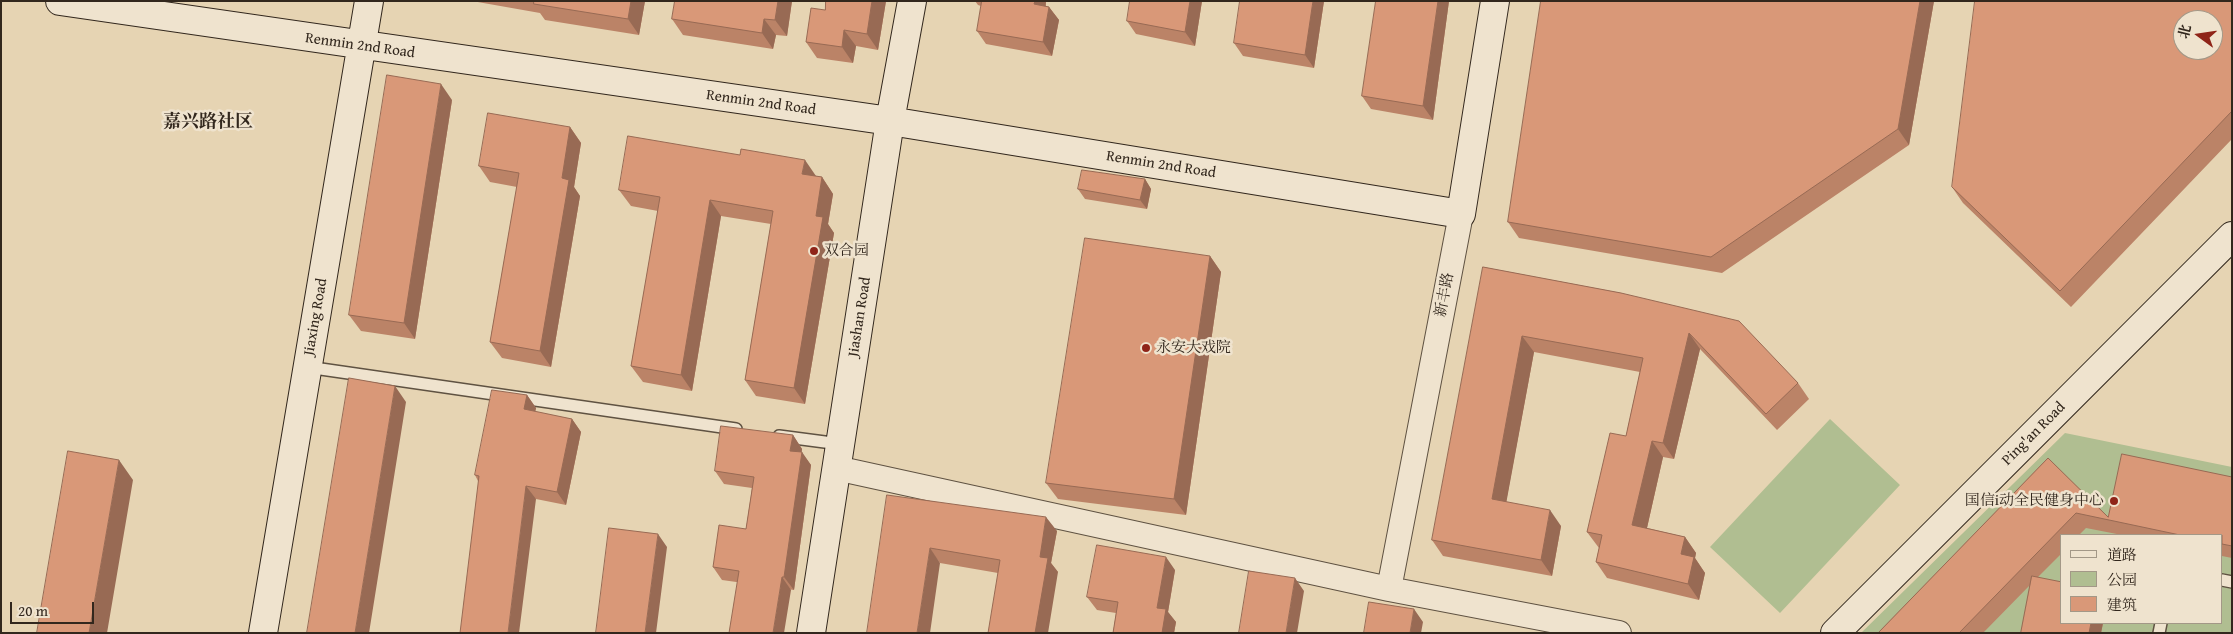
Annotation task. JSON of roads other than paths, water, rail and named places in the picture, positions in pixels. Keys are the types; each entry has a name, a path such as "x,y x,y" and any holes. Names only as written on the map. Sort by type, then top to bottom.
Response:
{"street":[{"name":"Renmin 2nd Road","path":"60,1 890,121 1460,214"},
{"name":"Jiaxing Road","path":"263,633 369,1"},
{"name":"Jiashan Road","path":"811,633 890,121 912,1"},
{"name":"新丰路","path":"1389,589 1460,214 1495,1"},
{"name":"Ping'an Road","path":"1835,633 2232,236"},
{"path":"838,456 1389,589 1619,633"}],"lane":[{"path":"307,367 751,432"},
{"path":"771,434 838,456"}],"place":[{"name":"双合园","path":"814,251"},
{"name":"永安大戏院","path":"1146,348"},
{"name":"国信i动全民健身中心","path":"2114,501"}],"district":[{"name":"嘉兴路社区","path":"208,122"}]}
